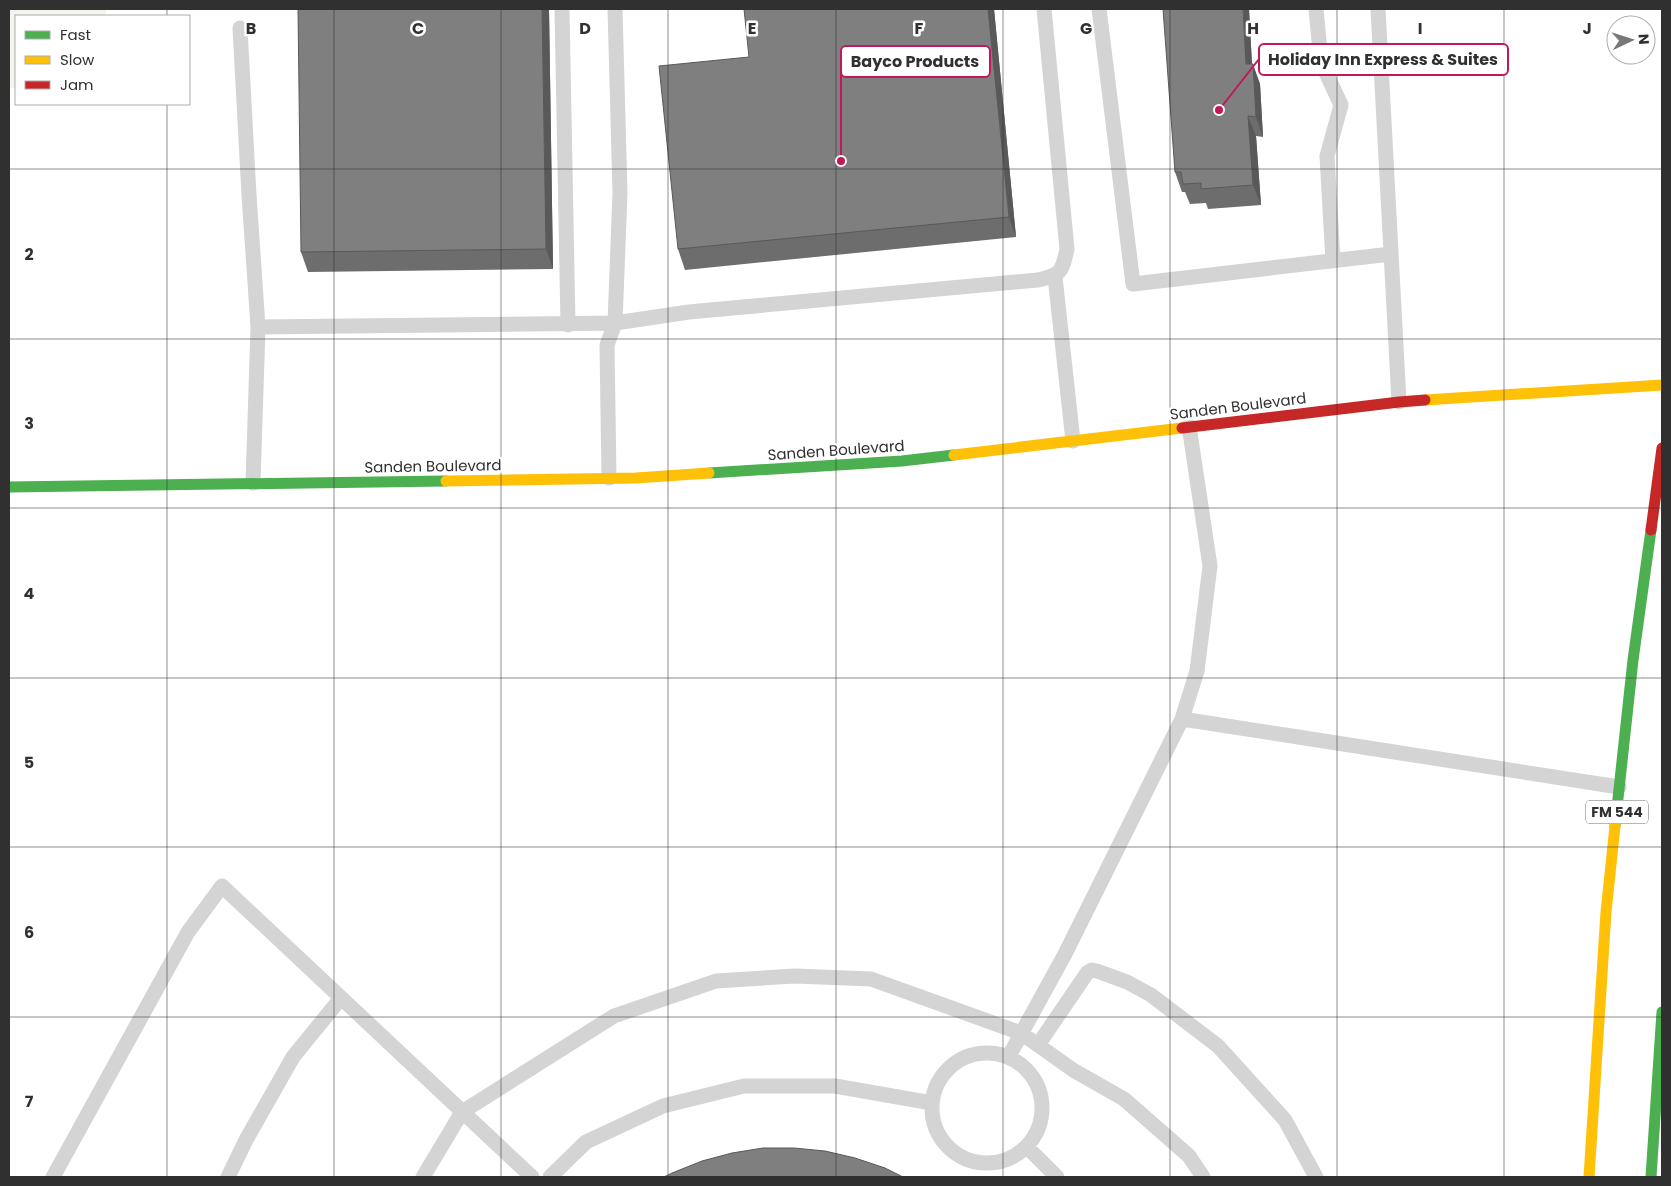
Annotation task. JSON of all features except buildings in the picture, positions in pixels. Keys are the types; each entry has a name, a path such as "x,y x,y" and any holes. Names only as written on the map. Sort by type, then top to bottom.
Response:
{"street":[{"name":"Sanden Boulevard","path":"9,487 636,478 902,461 1399,402 1662,385"},
{"name":"FM 544","path":"1589,1177 1606,912 1633,660 1662,448"},
{"path":"1651,1177 1662,1012"}],"lane":[{"path":"562,9 568,325"},
{"path":"609,478 607,346 615,323 620,193 614,9"},
{"path":"258,327 615,323 689,312 1054,277 1064,266 1067,249 1044,9"},
{"path":"1099,9 1133,284 1391,254"},
{"path":"1316,9 1321,62 1341,104 1327,156 1333,261"},
{"path":"1378,9 1399,402"},
{"path":"240,28 258,327 253,483"},
{"path":"1054,277 1073,441"},
{"path":"1009,1056 1065,954 1182,719 1197,671 1210,566 1189,426"},
{"path":"1182,719 1619,787"},
{"path":"53,1177 188,932 222,886 532,1177"},
{"path":"1038,1045 1087,973 1092,970 1097,971 1127,982 1151,995 1218,1046 1286,1120 1316,1177"},
{"path":"423,1177 462,1112 614,1016 716,981 795,976 871,979 1021,1033 1073,1070 1124,1099 1189,1156 1203,1177"},
{"path":"228,1177 246,1140 293,1057 341,998"},
{"path":"980,1052 994,1052 1009,1056 1022,1064 1033,1075 1040,1089 1043,1105 1036,1135 1027,1147 1013,1157 997,1163 980,1163 964,1158 950,1149 939,1136 933,1120 932,1103 935,1088 942,1075 952,1064 965,1056 980,1052"},
{"path":"550,1177 586,1142 637,1118 663,1106 744,1086 835,1086 932,1103"},
{"path":"1027,1147 1057,1177"}],"shaded area":[{"path":"9,9 106,9 106,15 15,15 15,88 9,88"}],"traffic: fast":[{"path":"709,473 902,461 954,455"},
{"path":"9,487 446,481"},
{"path":"1615,826 1633,660 1651,530"},
{"path":"1651,1177 1662,1012"}],"traffic: slow":[{"path":"1425,400 1662,385"},
{"path":"954,455 1182,428"},
{"path":"446,481 636,478 709,473"},
{"path":"1589,1177 1606,912 1615,826"}],"traffic: jam":[{"path":"1182,428 1425,400"},
{"path":"1651,530 1662,448"}],"place":[{"name":"Holiday Inn Express & Suites","path":"1219,110"},
{"name":"Bayco Products","path":"841,161"}]}
